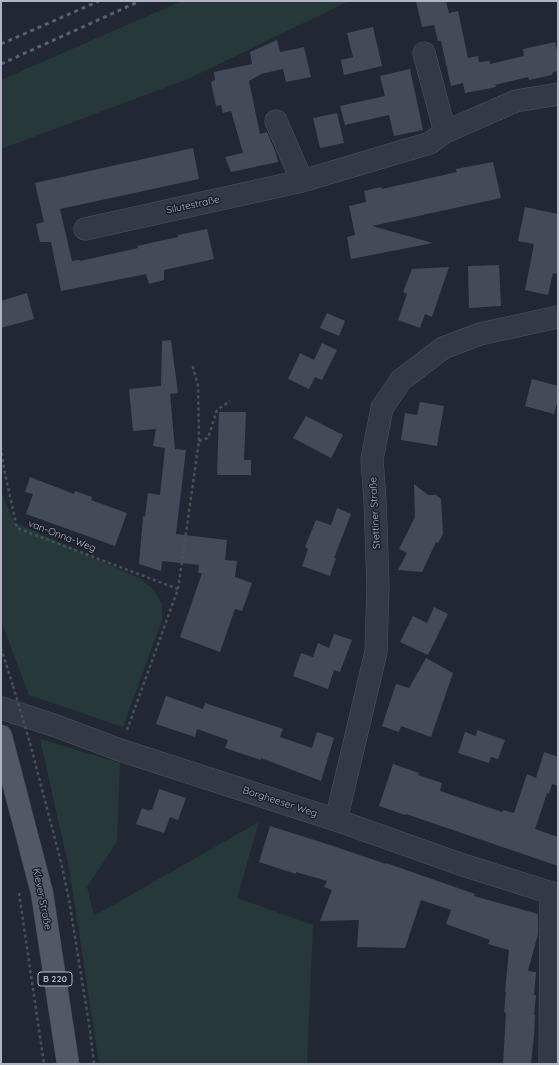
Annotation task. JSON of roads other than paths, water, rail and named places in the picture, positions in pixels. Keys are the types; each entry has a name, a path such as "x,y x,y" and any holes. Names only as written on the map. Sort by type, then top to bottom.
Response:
{"main road":[{"name":"Klever Straße","path":"1,736 42,893 68,1064"}],"street":[{"path":"424,53 445,132"},
{"name":"Silutestraße","path":"85,229 302,182 430,143 445,132 516,101 558,94"},
{"path":"276,121 302,182"},
{"name":"Stettiner Straße","path":"336,820 376,652 378,585 372,459 382,408 401,380 443,348 480,334 558,317"},
{"name":"Borgheeser Weg","path":"1,708 56,726 120,750 336,820 460,864 554,894"},
{"path":"550,1064 554,894"}],"railway":[{"path":"1,44 99,1"},
{"path":"1,64 140,1"}]}
